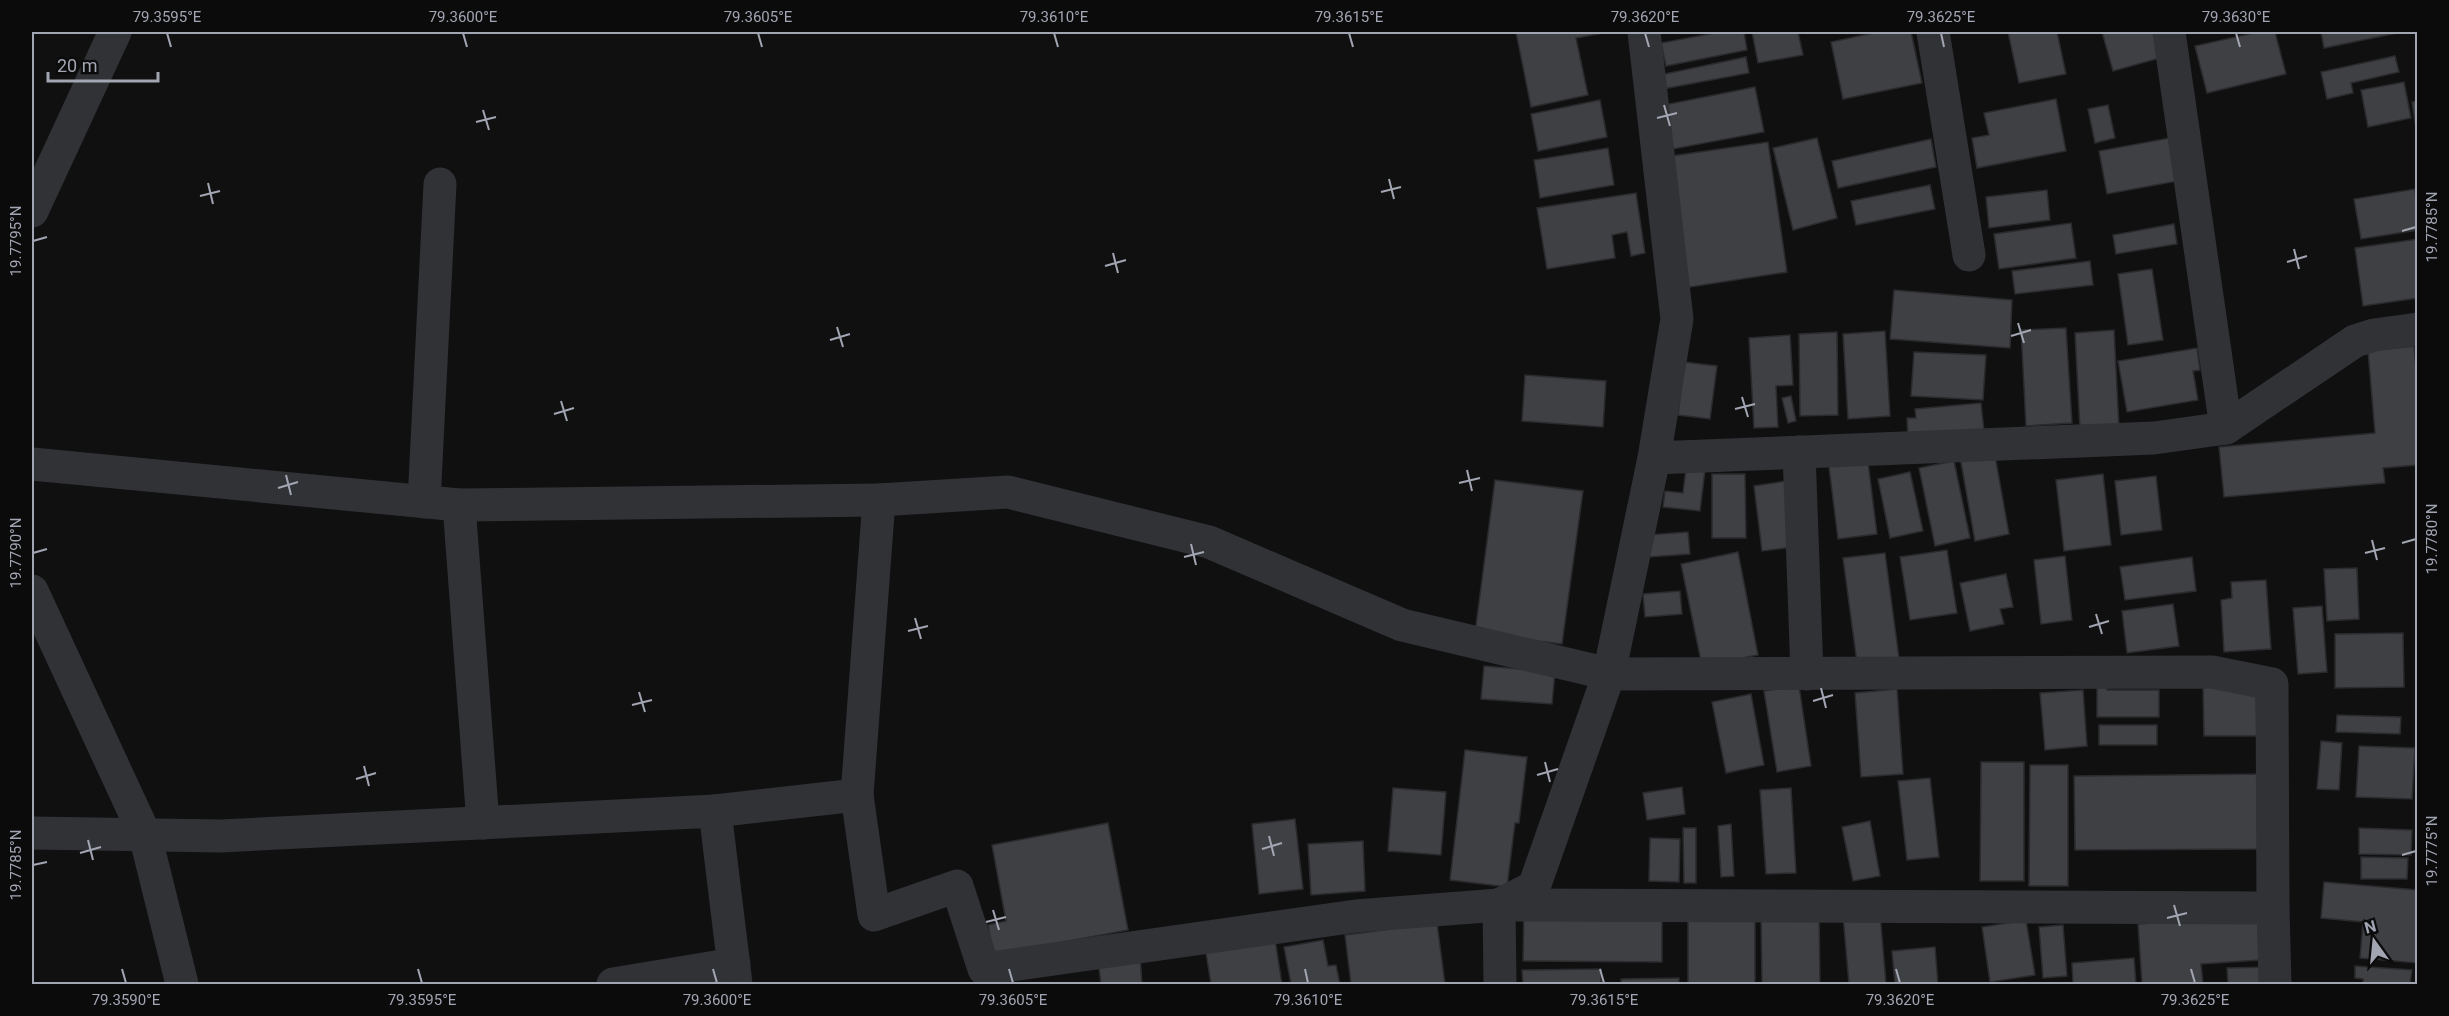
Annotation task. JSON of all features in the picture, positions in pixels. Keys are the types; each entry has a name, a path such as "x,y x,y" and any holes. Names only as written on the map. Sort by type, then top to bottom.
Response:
{"street":[{"path":"32,211 115,32"},
{"path":"1499,905 1534,886 1609,674 1654,459 1677,319 1644,32"},
{"path":"1933,32 1969,255"},
{"path":"2169,32 2226,428"},
{"path":"424,502 441,184"},
{"path":"1654,459 2154,438 2226,428 2355,341 2374,335 2418,329"},
{"path":"1799,452 1807,674"},
{"path":"32,464 459,505 879,500 1008,492 1209,542 1402,625 1609,674 2212,672 2272,684 2275,984"},
{"path":"879,500 857,795 874,915 957,886 984,969 1356,916 1499,905 2273,908"},
{"path":"459,505 483,823"},
{"path":"32,591 145,835 182,984"},
{"path":"32,833 220,836 715,811 857,795"},
{"path":"613,984 735,974 715,811"},
{"path":"1499,905 1500,984"}],"building":[{"path":"1516,32 1609,32 1576,38 1588,95 1531,107"},
{"path":"1720,32 1744,32 1747,50 1666,66 1661,43"},
{"path":"1752,32 1798,32 1803,55 1758,63"},
{"path":"1878,32 1911,32 1922,83 1843,99 1831,42"},
{"path":"2008,32 2057,32 2066,74 2019,83"},
{"path":"2102,32 2160,32 2167,56 2113,71"},
{"path":"2258,32 2275,32 2286,74 2207,93 2195,46"},
{"path":"2321,32 2402,32 2324,48"},
{"path":"2395,56 2399,72 2351,83 2353,93 2327,99 2321,72"},
{"path":"1746,57 1749,73 1657,90 1655,76"},
{"path":"2404,82 2411,118 2368,127 2361,90"},
{"path":"1755,87 1764,132 1673,149 1664,105"},
{"path":"2056,99 2066,151 1977,168 1972,138 1989,135 1984,113"},
{"path":"1600,100 1607,137 1538,151 1531,114"},
{"path":"2418,101 2418,135 2417,135 2412,102"},
{"path":"2108,105 2115,138 2095,143 2088,109"},
{"path":"2175,137 2183,180 2107,194 2099,151"},
{"path":"1817,138 1837,218 1793,230 1773,148"},
{"path":"1931,139 1936,167 1838,188 1832,161"},
{"path":"1768,142 1787,272 1684,288 1665,157"},
{"path":"1608,148 1614,185 1540,198 1534,160"},
{"path":"1930,185 1935,209 1856,225 1851,201"},
{"path":"2415,189 2418,230 2361,239 2354,199"},
{"path":"2047,190 2050,220 1989,228 1986,197"},
{"path":"1636,193 1645,253 1631,256 1627,232 1612,235 1615,258 1547,269 1537,208"},
{"path":"2071,223 2076,258 1999,269 1994,234"},
{"path":"2174,224 2177,244 2116,254 2113,235"},
{"path":"2418,239 2418,298 2363,306 2355,248"},
{"path":"2090,261 2093,285 2015,294 2012,271"},
{"path":"2152,269 2163,340 2128,345 2118,274"},
{"path":"1894,290 2012,300 2010,348 1890,339"},
{"path":"2066,328 2072,423 2026,426 2021,330"},
{"path":"2114,330 2119,428 2080,430 2075,333"},
{"path":"1885,331 1890,416 1848,419 1843,334"},
{"path":"1837,332 1838,415 1800,416 1799,334"},
{"path":"1790,335 1793,385 1776,386 1778,427 1754,428 1749,338"},
{"path":"2414,346 2418,390 2418,465 2383,468 2385,483 2224,497 2219,447 2375,433 2368,351"},
{"path":"2197,348 2200,370 2193,371 2198,400 2127,412 2118,361"},
{"path":"1914,352 1986,355 1983,400 1911,396"},
{"path":"1684,362 1717,366 1710,419 1678,415"},
{"path":"1525,375 1606,381 1603,427 1522,421"},
{"path":"1791,396 1796,421 1788,423 1782,398"},
{"path":"1981,403 1984,431 1908,438 1907,418 1916,418 1915,409"},
{"path":"1994,450 2009,534 1975,541 1960,457"},
{"path":"1867,454 1877,534 1838,539 1828,459"},
{"path":"1954,461 1970,538 1935,546 1919,468"},
{"path":"1686,468 1705,470 1700,511 1663,507 1665,491 1683,493"},
{"path":"1910,472 1923,531 1890,538 1878,479"},
{"path":"1712,474 1745,474 1746,538 1712,538"},
{"path":"2103,474 2111,545 2064,551 2056,480"},
{"path":"2156,476 2162,530 2121,535 2115,481"},
{"path":"1495,480 1583,491 1562,644 1475,633"},
{"path":"1792,480 1800,546 1762,551 1754,486"},
{"path":"1688,532 1690,554 1649,557 1648,535"},
{"path":"1947,550 1957,613 1910,620 1900,557"},
{"path":"1738,552 1758,655 1702,666 1681,564"},
{"path":"1885,553 1899,658 1857,663 1843,558"},
{"path":"2065,556 2072,620 2041,624 2034,560"},
{"path":"2192,557 2196,591 2125,600 2120,567"},
{"path":"2357,568 2359,619 2327,621 2324,569"},
{"path":"2006,574 2013,607 2000,609 2004,624 1970,631 1960,583"},
{"path":"2266,580 2271,649 2224,652 2221,600 2232,598 2231,582"},
{"path":"1680,591 1682,614 1645,617 1643,594"},
{"path":"2173,604 2179,646 2127,653 2122,611"},
{"path":"2322,606 2327,672 2298,674 2293,608"},
{"path":"2403,633 2404,687 2335,688 2335,634"},
{"path":"1484,666 1555,672 1552,704 1481,699"},
{"path":"2097,681 2107,681 2107,690 2159,690 2159,717 2097,717"},
{"path":"1799,686 1811,766 1777,772 1764,691"},
{"path":"2203,687 2256,687 2257,736 2204,736"},
{"path":"1897,689 1903,774 1861,777 1855,693"},
{"path":"2083,690 2087,746 2045,750 2040,693"},
{"path":"1751,694 1764,765 1726,773 1712,702"},
{"path":"2337,715 2401,717 2400,734 2336,732"},
{"path":"2099,725 2157,725 2157,745 2099,745"},
{"path":"2321,741 2342,743 2339,790 2317,789"},
{"path":"2359,746 2415,748 2412,799 2356,797"},
{"path":"1465,750 1527,757 1519,823 1515,823 1507,887 1450,880"},
{"path":"1981,762 2024,762 2024,881 1980,881"},
{"path":"2030,765 2068,765 2068,886 2029,886"},
{"path":"2265,774 2266,849 2075,850 2074,776"},
{"path":"1930,778 1939,857 1907,860 1898,781"},
{"path":"1682,787 1685,814 1647,820 1643,793"},
{"path":"1393,788 1446,792 1441,855 1388,851"},
{"path":"1791,788 1796,873 1766,874 1760,790"},
{"path":"1295,819 1303,889 1259,894 1252,824"},
{"path":"1870,821 1880,876 1853,881 1842,827"},
{"path":"1108,823 1128,930 993,955 988,925 1006,921 992,845"},
{"path":"1731,824 1734,876 1721,877 1718,826"},
{"path":"1683,828 1696,828 1696,883 1684,883"},
{"path":"2359,828 2412,830 2411,855 2359,854"},
{"path":"1650,838 1680,839 1679,882 1649,881"},
{"path":"1363,841 1365,891 1311,895 1308,844"},
{"path":"2361,857 2408,858 2407,879 2361,879"},
{"path":"2324,882 2418,890 2418,963 2360,958 2363,922 2321,918"},
{"path":"1524,907 1662,909 1662,962 1523,961"},
{"path":"1761,913 1819,913 1820,984 1762,984"},
{"path":"1880,913 1886,984 1849,984 1843,916"},
{"path":"2258,916 2260,960 2201,964 2203,984 2142,984 2138,924"},
{"path":"2026,920 2035,975 1990,982 1982,927"},
{"path":"1688,921 1755,921 1755,984 1688,984"},
{"path":"1437,923 1445,984 1351,984 1345,935"},
{"path":"2063,925 2067,976 2043,978 2039,927"},
{"path":"1274,933 1282,984 1211,984 1206,953"},
{"path":"1323,940 1328,966 1336,965 1340,984 1291,984 1284,947"},
{"path":"1935,947 1938,984 1895,984 1892,951"},
{"path":"1140,955 1142,984 1101,984 1098,960"},
{"path":"2134,958 2136,984 2073,984 2072,963"},
{"path":"2355,966 2412,970 2410,984 2363,984 2363,979 2355,978"},
{"path":"2269,967 2270,984 2228,984 2227,968"},
{"path":"1601,969 1601,984 1523,984 1522,970"},
{"path":"1679,978 1679,984 1621,984 1621,979"}]}
